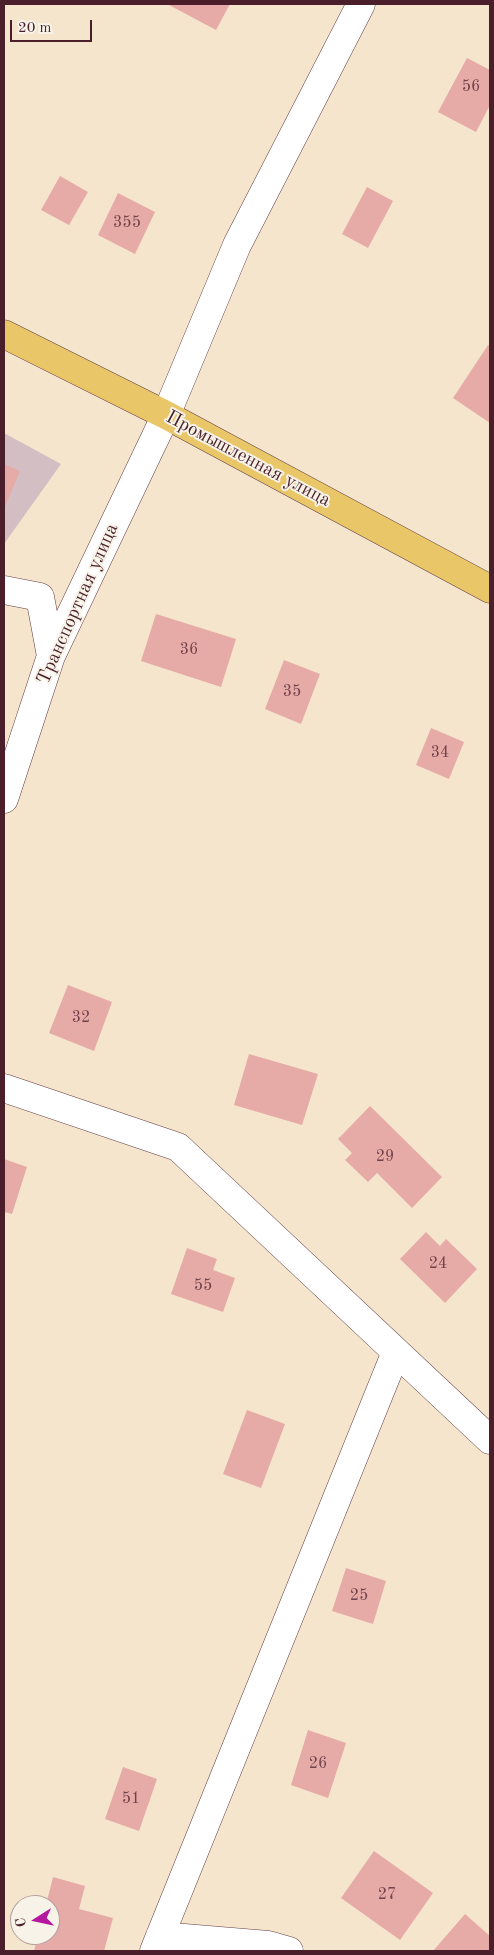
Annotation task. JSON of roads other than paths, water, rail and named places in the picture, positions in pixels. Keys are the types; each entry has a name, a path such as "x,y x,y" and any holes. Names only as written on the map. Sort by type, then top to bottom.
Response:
{"main road":[{"name":"Промышленная улица","path":"4,334 166,414 490,589"}],"street":[{"name":"Транспортная улица","path":"4,798 51,656 166,414 236,244 361,4"},
{"path":"4,590 40,597 51,656"},
{"path":"4,1088 178,1147 490,1440"},
{"path":"289,1951 268,1945 157,1944 396,1352"}]}
